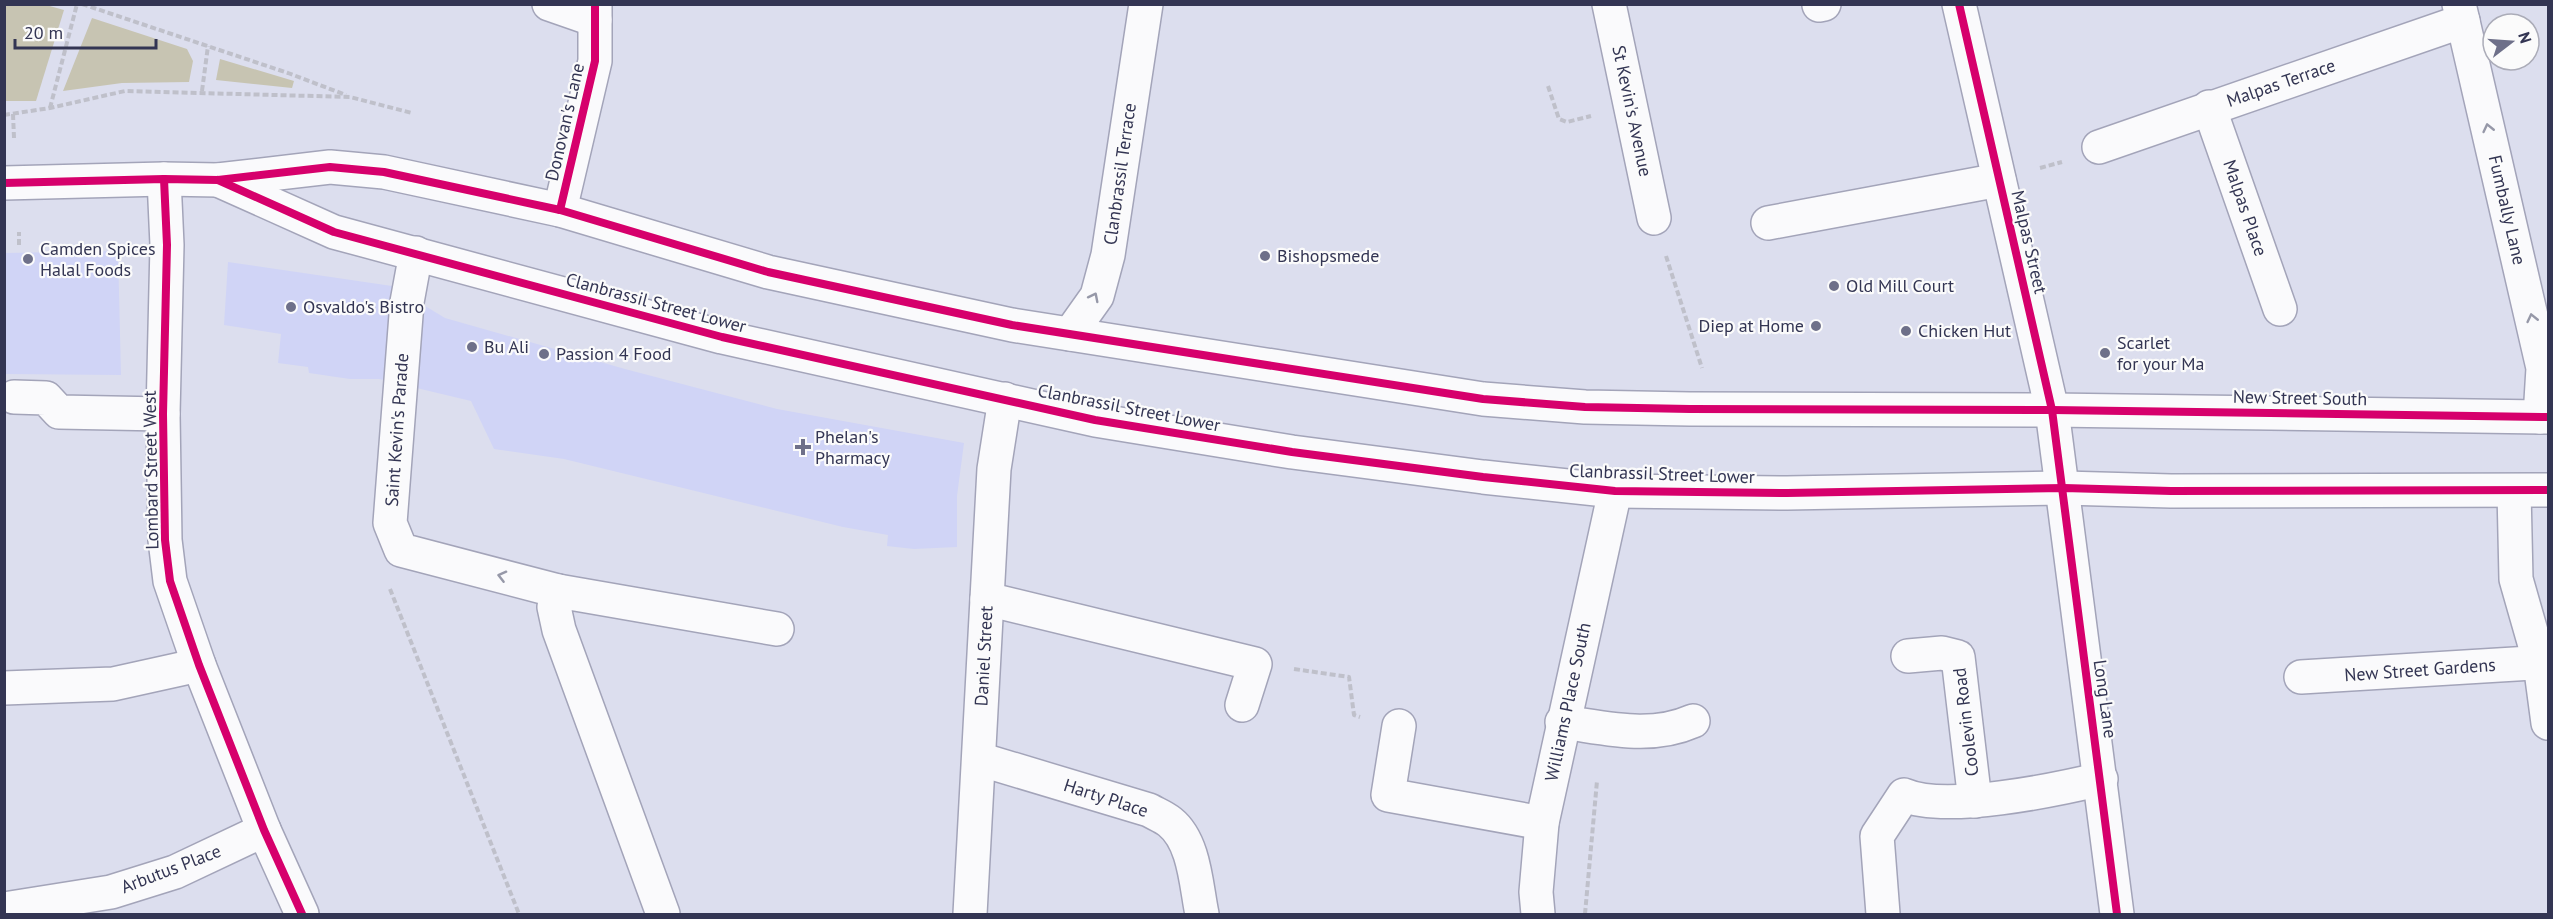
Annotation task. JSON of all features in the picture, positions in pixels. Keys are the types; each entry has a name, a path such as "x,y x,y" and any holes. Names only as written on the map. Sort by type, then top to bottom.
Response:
{"street":[{"path":"549,4 595,12"},
{"name":"Clanbrassil Terrace","path":"1070,334 1097,296 1108,255 1146,4"},
{"name":"St Kevin's Avenue","path":"1609,4 1633,108 1654,218"},
{"name":"Malpas Street","path":"1959,4 2052,410 2064,488"},
{"name":"Donovan's Lane","path":"560,210 595,61 595,12"},
{"name":"Malpas Terrace","path":"2099,147 2461,13"},
{"name":"Fumbally Lane","path":"2461,13 2543,368 2544,417"},
{"name":"Malpas Place","path":"2209,107 2280,309"},
{"name":"Clanbrassil Street Lower","path":"4,183 218,180 330,167 384,172 560,210 768,272 1012,325 1483,399 1585,407 2052,410"},
{"name":"Lombard Street West","path":"164,179 167,245 163,414 165,540 170,581 199,665 264,830 302,915"},
{"name":"Clanbrassil Street Lower","path":"218,180 334,232 722,337 1095,420 1292,452 1483,477 1615,491 1787,493 2064,488"},
{"path":"1768,223 1999,180"},
{"name":"Saint Kevin's Parade","path":"416,253 407,303 390,523 401,550 558,591 777,629"},
{"path":"14,397 46,398 59,412 163,414"},
{"name":"Daniel Street","path":"970,915 994,469 1005,399"},
{"name":"New Street South","path":"2052,410 2544,417"},
{"path":"2064,488 2548,490"},
{"name":"Long Lane","path":"2064,488 2070,561 2101,779 2117,915"},
{"name":"Williams Place South","path":"1538,915 1536,892 1542,823 1562,722 1615,491"},
{"path":"2514,491 2516,579 2544,662 2548,723"},
{"path":"558,591 554,607 559,630 663,915"},
{"path":"987,599 1255,664 1242,705"},
{"name":"Coolevin Road","path":"1908,656 1942,653 1958,657 1975,801"},
{"name":"New Street Gardens","path":"2301,677 2544,662"},
{"path":"4,688 113,684 199,665"},
{"path":"1562,722 1645,732 1672,730 1693,721"},
{"path":"1399,726 1388,795 1542,823"},
{"name":"Harty Place","path":"979,759 1149,810 1170,822 1182,836 1191,860 1202,915"},
{"name":"Coolevin Road","path":"1883,915 1877,836 1904,795 1927,802 1975,801 2101,779"},
{"name":"Arbutus Place","path":"4,909 111,892 175,872 264,830"}],"path":[{"path":"50,108 79,4 208,46 350,97 412,113"},
{"path":"202,91 208,46"},
{"path":"1548,86 1559,119 1567,122 1633,108"},
{"path":"4,115 50,108 125,91 202,91 350,97"},
{"path":"13,114 14,138"},
{"path":"1999,180 2083,155 2099,147"},
{"path":"1654,218 1704,373"},
{"path":"19,232 19,245"},
{"path":"385,578 519,915"},
{"path":"1255,664 1349,677 1354,715 1399,726"}],"shaded area":[{"path":"4,5 46,5 64,10 36,101 5,101"},
{"path":"92,18 187,49 193,61 189,82 122,83 63,91"},
{"path":"220,59 294,81 292,88 216,80"},
{"path":"118,251 121,375 5,374 5,253"},
{"path":"228,262 392,286 445,318 625,369 777,409 964,443 957,496 957,547 914,549 887,546 888,535 843,527 564,459 494,449 471,401 379,379 350,379 309,373 308,367 278,363 281,334 224,325"}],"cycle path":[{"path":"560,210 595,61 595,4"},
{"path":"1959,4 2052,410 2117,914"},
{"path":"4,183 218,180 330,167 384,172 560,210 768,272 1012,325 1483,399 1585,407 1690,409 2052,410 2548,417"},
{"path":"164,179 167,245 163,414 165,540 170,581 199,665 264,830 302,914"},
{"path":"218,180 334,232 722,337 1095,420 1292,452 1483,477 1615,491 1787,493 2064,488 2171,491 2548,490"}],"place":[{"name":"Bishopsmede","path":"1265,256"},
{"name":"Camden Spices Halal Foods","path":"28,259"},
{"name":"Old Mill Court","path":"1834,286"},
{"name":"Osvaldo's Bistro","path":"291,307"},
{"name":"Diep at Home","path":"1816,326"},
{"name":"Chicken Hut","path":"1906,331"},
{"name":"Bu Ali","path":"472,347"},
{"name":"Scarlet for your Ma","path":"2105,353"},
{"name":"Passion 4 Food","path":"544,354"},
{"name":"Phelan's Pharmacy","path":"803,447"}]}
